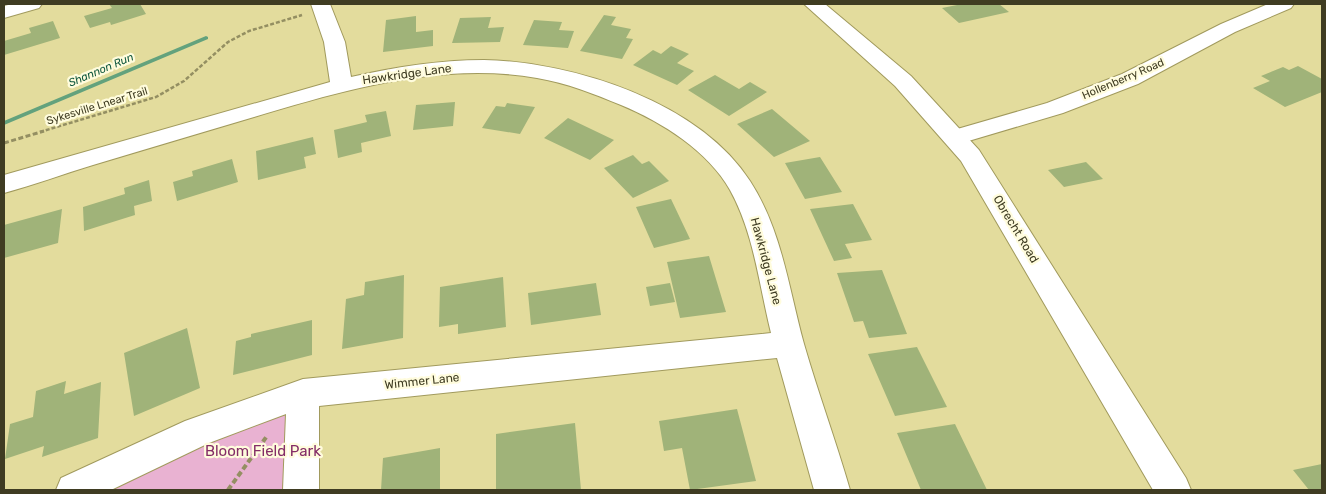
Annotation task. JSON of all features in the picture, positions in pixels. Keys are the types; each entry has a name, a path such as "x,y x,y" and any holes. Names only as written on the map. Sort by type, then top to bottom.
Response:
{"street":[{"path":"4,12 32,4"},
{"name":"Obrecht Road","path":"814,4 903,81 955,137 990,184 1173,490"},
{"name":"Hollenberry Road","path":"955,137 1055,108 1130,79 1221,32 1284,4"},
{"path":"321,6 330,24 338,53 341,84"},
{"name":"Hawkridge Lane","path":"4,184 341,84 412,70 448,67 514,68 588,84 626,97 663,116 695,138 720,162 740,186 758,224 788,344 832,490"},
{"name":"Wimmer Lane","path":"74,490 197,432 303,393 788,344"},
{"path":"301,490 303,393"}],"path":[{"name":"Sykesville Lnear Trail","path":"4,143 156,97 184,81 228,42 249,31 321,6"},
{"path":"228,490 255,452"}],"green space":[{"name":"Bloom Field Park","path":"303,393 300,490 78,490"}],"building":[{"path":"109,4 140,4 146,14 111,25 110,22 90,28 84,16 112,8"},
{"path":"962,4 999,4 1009,12 959,23 942,8"},
{"path":"604,15 616,17 611,25 631,29 626,38 633,39 622,59 580,51"},
{"path":"416,16 416,32 433,30 433,46 383,52 386,20"},
{"path":"491,17 488,28 504,27 500,42 452,43 460,18"},
{"path":"534,20 562,22 559,30 574,31 568,48 523,45"},
{"path":"53,21 60,38 4,55 4,41 31,33 29,28"},
{"path":"671,46 689,54 677,63 694,71 677,85 633,65 653,50 661,54"},
{"path":"1298,66 1322,79 1322,92 1285,107 1253,88 1270,81 1261,76 1283,67 1289,70"},
{"path":"715,75 739,89 750,82 767,92 729,116 688,90"},
{"path":"455,102 453,126 413,130 416,105"},
{"path":"507,103 535,107 520,134 482,128 496,106 505,107"},
{"path":"772,109 810,141 774,157 737,124"},
{"path":"386,111 391,136 361,143 362,152 338,158 334,130 367,122 365,115"},
{"path":"568,118 614,140 590,160 544,138"},
{"path":"313,137 316,154 304,157 306,168 258,180 256,151"},
{"path":"633,155 642,164 649,161 669,181 633,198 604,168"},
{"path":"820,157 842,192 805,199 785,163"},
{"path":"232,159 238,182 177,201 173,182 193,176 192,171"},
{"path":"1086,162 1103,179 1064,187 1048,170"},
{"path":"149,180 152,201 134,206 135,215 84,231 83,207 125,194 124,188"},
{"path":"671,199 690,239 654,248 636,207"},
{"path":"853,204 872,240 845,244 852,258 834,261 810,209"},
{"path":"62,209 58,243 4,258 4,225"},
{"path":"709,256 726,312 680,318 667,262"},
{"path":"882,270 907,334 869,338 863,321 854,322 837,273"},
{"path":"404,275 403,338 342,349 346,299 364,295 365,282"},
{"path":"503,277 506,327 458,334 458,324 439,327 440,287"},
{"path":"596,283 601,315 531,325 528,293"},
{"path":"670,283 675,302 650,306 646,287"},
{"path":"312,320 312,355 233,375 236,341 251,337 251,334"},
{"path":"187,328 200,388 134,416 124,353"},
{"path":"917,347 947,407 895,416 868,354"},
{"path":"66,381 64,394 101,382 98,438 42,457 44,446 5,459 10,424 33,417 36,391"},
{"path":"737,409 756,481 690,490 682,448 664,451 659,421"},
{"path":"575,423 581,490 496,490 496,434"},
{"path":"955,424 987,490 921,490 897,433"},
{"path":"440,448 440,490 381,490 383,458"},
{"path":"1322,464 1322,490 1309,490 1293,470"}],"waterway":[{"name":"Shannon Run","path":"4,123 206,38"}]}
